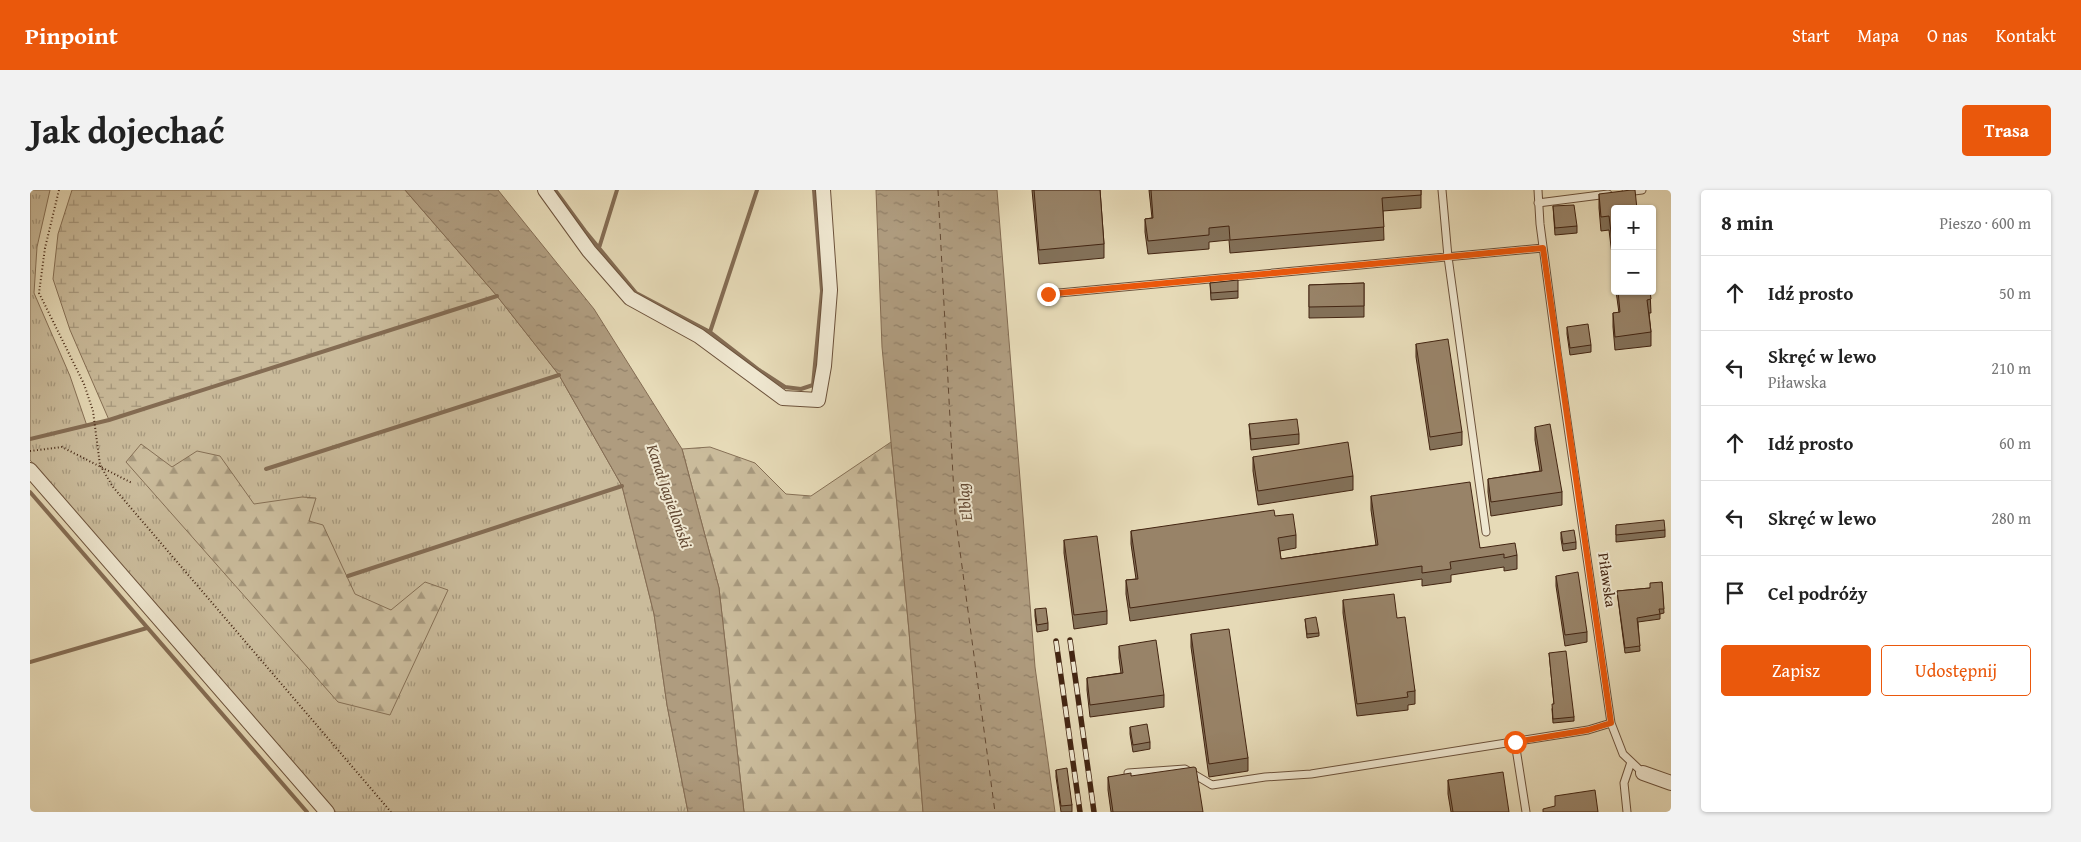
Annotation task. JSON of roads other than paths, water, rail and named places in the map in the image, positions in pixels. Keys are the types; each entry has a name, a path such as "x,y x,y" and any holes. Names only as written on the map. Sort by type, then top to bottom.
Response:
{"street":[{"path":"545,190 589,251 630,298 700,336 783,398 818,400 824,366 830,290 823,190"},
{"path":"30,470 327,812"},
{"name":"Piławska","path":"1643,773 1671,783"}],"lane":[{"path":"1442,190 1448,257 1486,532"},
{"name":"Piławska","path":"1538,190 1543,248 1557,352 1611,723 1623,754 1643,773"},
{"path":"1538,203 1642,190"},
{"path":"1048,294 1543,248"},
{"path":"1128,772 1185,768 1212,785 1265,777 1311,774 1588,730 1611,723"},
{"path":"1515,742 1526,812"},
{"path":"1627,812 1624,783 1631,762"}],"water":[{"name":"Kanał Jagielloński","path":"405,190 498,190 594,309 682,449 719,588 744,812 688,812 667,705 654,614 622,486 559,375 497,296"},
{"name":"Elbląg","path":"876,190 997,190 1035,667 1055,812 923,812 909,631 882,347"}],"waterway":[{"path":"555,190 585,231 636,293 710,332 759,370 785,387 801,389 813,385 822,291 814,190"},
{"path":"599,248 617,190"},
{"path":"710,332 757,190"},
{"path":"30,439 109,420 497,296"},
{"path":"266,469 559,375"},
{"path":"348,576 622,486"},
{"path":"30,492 307,812"},
{"path":"30,662 147,628"}],"railway":[{"path":"1070,640 1094,812"},
{"path":"1056,641 1080,812"}]}
